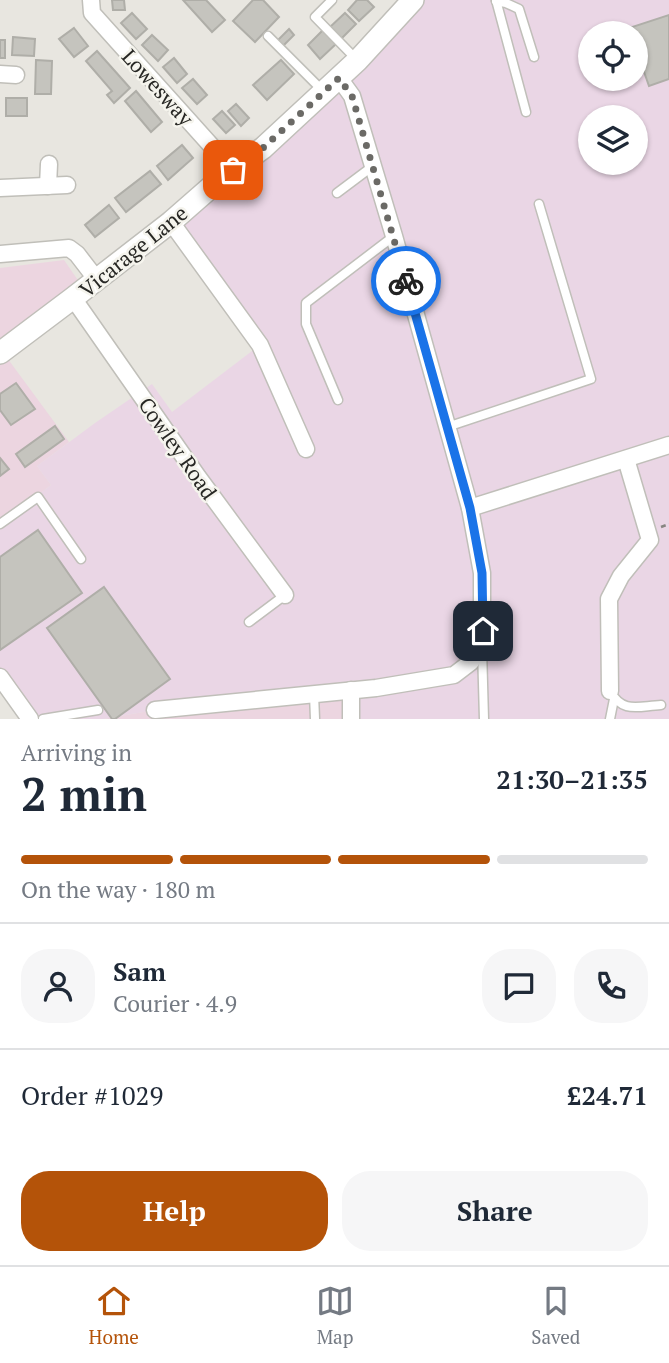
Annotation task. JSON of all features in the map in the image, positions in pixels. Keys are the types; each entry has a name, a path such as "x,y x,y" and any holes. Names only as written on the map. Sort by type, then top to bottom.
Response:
{"street":[{"name":"Lowesway","path":"91,0 92,13 233,170"},
{"name":"Vicarage Lane","path":"0,352 97,280 263,148 358,60 413,0"},
{"path":"155,710 351,690 454,675 471,662 482,642 482,573 470,508 352,96 332,85"},
{"path":"48,186 49,164"},
{"path":"0,188 68,185"},
{"path":"171,222 260,345 306,449"},
{"path":"0,254 69,248 97,280"},
{"name":"Cowley Road","path":"73,298 198,477 285,595"},
{"path":"470,508 669,445"},
{"path":"612,695 609,599 621,576 650,540 626,459"},
{"path":"0,677 30,719"},
{"path":"351,690 351,719"}],"lane":[{"path":"332,0 315,17 358,60"},
{"path":"496,0 519,9 534,57"},
{"path":"496,0 526,111"},
{"path":"268,36 332,85"},
{"path":"337,193 373,166"},
{"path":"447,426 590,379 538,204"},
{"path":"338,400 306,324 306,303 394,236"},
{"path":"0,524 38,498 81,559"},
{"path":"249,622 285,595"},
{"path":"482,642 484,719"},
{"path":"314,694 315,719"},
{"path":"612,695 620,705 628,707 661,705"},
{"path":"610,719 612,695"},
{"path":"43,719 98,710"}],"shaded area":[{"path":"413,0 669,0 669,719 351,719 351,691 155,710 103,719 30,719 0,677 0,524 51,485 37,466 95,423 152,384 172,412 260,345 171,222"},
{"path":"64,260 84,289 2,351 69,442 37,466 51,485 0,524 0,268"},
{"path":"351,690 351,719 103,719 155,710"}],"building":[{"path":"112,0 124,0 125,10 113,10"},
{"path":"183,0 206,0 225,20 212,32"},
{"path":"253,0 263,0 279,17 255,42 233,21"},
{"path":"357,0 367,0 374,7 359,21 348,10"},
{"path":"132,13 147,29 136,39 121,23"},
{"path":"345,13 356,24 341,39 330,27"},
{"path":"669,15 669,79 649,86 648,83 648,22"},
{"path":"74,28 88,46 74,57 59,39"},
{"path":"289,29 294,35 282,47 277,41"},
{"path":"323,30 336,44 320,59 308,45"},
{"path":"152,35 168,50 158,61 142,45"},
{"path":"13,37 35,39 34,56 12,55"},
{"path":"0,40 5,40 5,58 0,58"},
{"path":"97,51 130,88 114,103 107,95 112,91 86,61"},
{"path":"174,58 187,74 177,83 163,67"},
{"path":"36,60 52,61 51,94 35,94"},
{"path":"281,60 294,74 267,100 253,85"},
{"path":"193,79 207,95 197,104 182,88"},
{"path":"136,91 162,122 151,132 125,101"},
{"path":"6,98 27,98 27,116 6,116"},
{"path":"236,104 249,118 241,126 228,111"},
{"path":"222,111 235,125 226,133 213,119"},
{"path":"182,145 193,158 168,180 157,166"},
{"path":"150,171 161,184 126,212 115,198"},
{"path":"109,205 119,218 95,237 85,225"},
{"path":"16,383 35,409 11,425 0,410 0,394"},
{"path":"55,426 64,439 25,467 16,454"},
{"path":"0,458 9,469 0,476"},
{"path":"38,530 82,593 0,650 0,557"},
{"path":"104,587 170,679 115,719 112,719 47,628"}],"way so far":[{"path":"233,170 263,148 339,78 352,96 406,281"}],"route":[{"path":"406,281 470,508 482,573 483,631"}]}
